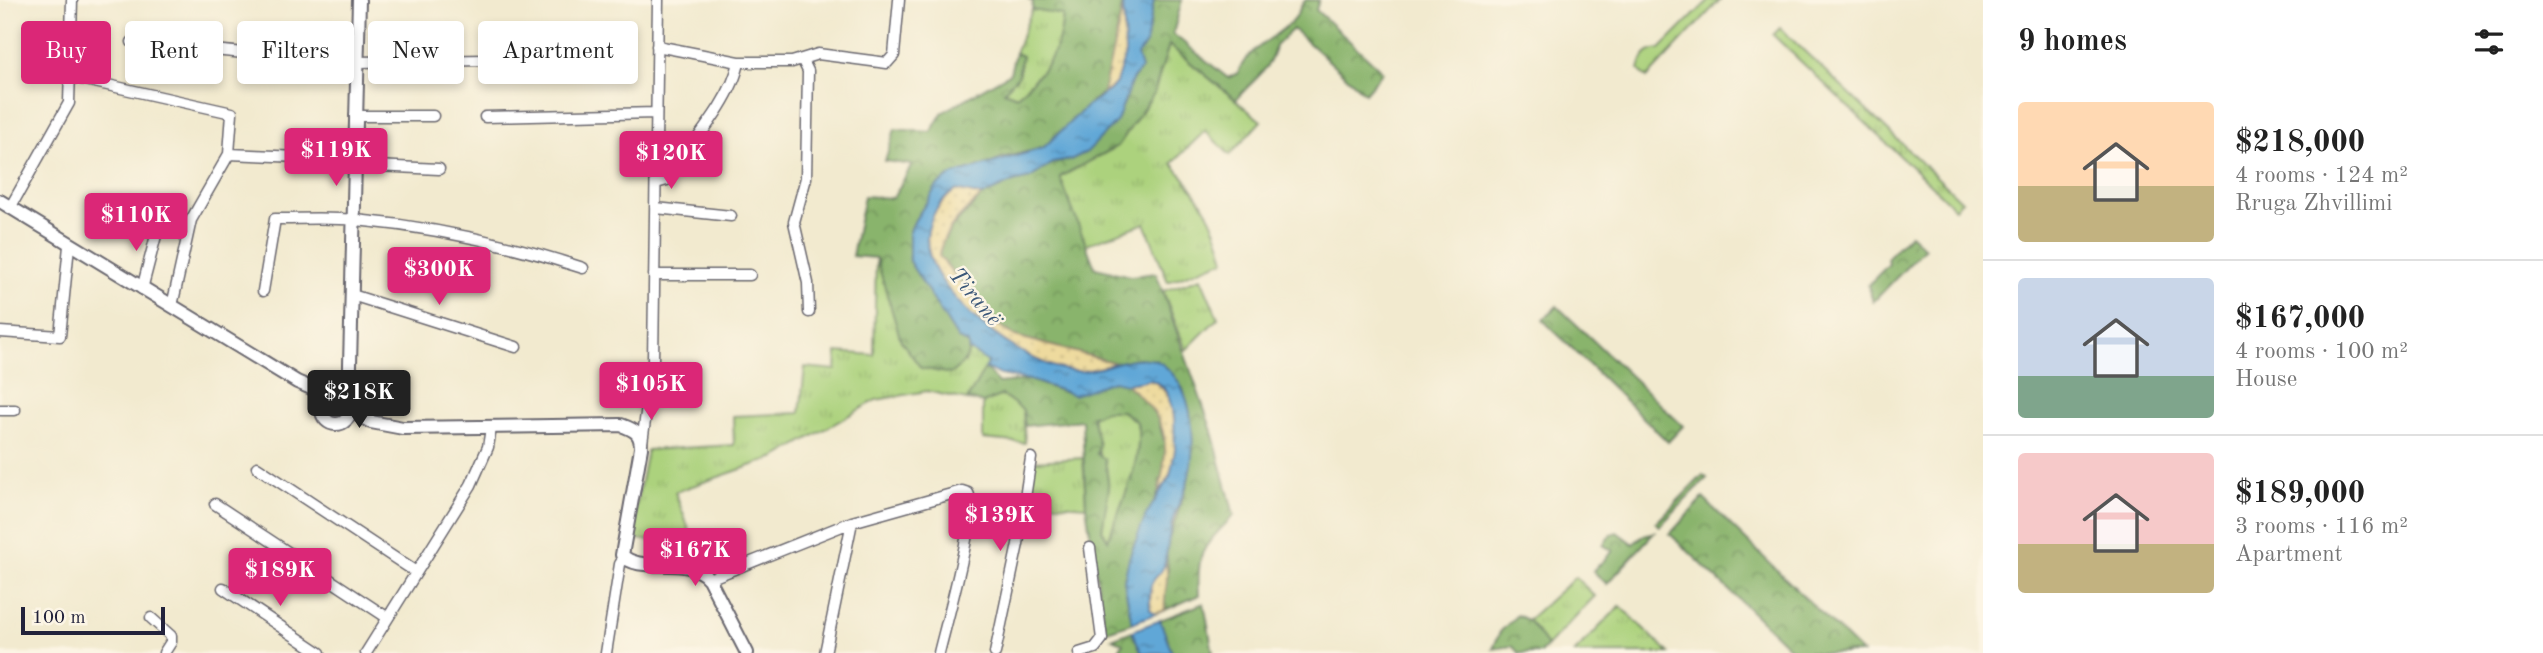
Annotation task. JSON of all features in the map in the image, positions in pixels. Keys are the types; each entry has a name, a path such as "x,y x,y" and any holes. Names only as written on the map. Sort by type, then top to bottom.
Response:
{"street":[{"path":"72,0 72,21"},
{"path":"348,412 359,0"},
{"path":"606,653 620,564 624,558 621,546 648,409 653,361 658,0"},
{"path":"657,46 739,62 792,62 818,54 887,63 894,55 899,0"},
{"path":"223,51 265,55 478,60"},
{"path":"802,59 808,71 806,178 794,222 808,283 810,312"},
{"path":"656,183 667,180 727,93 739,62"},
{"path":"72,84 66,110 5,205 297,382 316,397 323,414 332,424 348,412"},
{"path":"104,84 229,111 233,117 229,154 191,220 172,306"},
{"path":"485,117 656,113"},
{"path":"355,116 433,116"},
{"path":"229,154 299,157"},
{"path":"354,165 439,169"},
{"path":"656,208 731,216"},
{"path":"263,291 275,219 354,219 510,246 583,268"},
{"path":"142,289 159,224"},
{"path":"0,332 60,336 69,246"},
{"path":"654,275 750,275"},
{"path":"352,295 516,347"},
{"path":"323,414 323,405 347,387 349,378"},
{"path":"297,382 335,397 348,412 371,422 413,429 621,425 637,422 648,409"},
{"path":"0,410 15,410"},
{"path":"621,425 639,434 641,448"},
{"path":"366,653 471,485 488,447 491,428"},
{"path":"995,653 1031,458"},
{"path":"257,467 416,572"},
{"path":"709,579 852,522 954,491 970,496 969,530 939,653"},
{"path":"215,504 388,618"},
{"path":"825,653 852,522"},
{"path":"1079,653 1095,648 1102,639 1090,548"},
{"path":"624,558 691,567 701,571 709,579 747,653"},
{"path":"223,589 320,653"},
{"path":"151,618 171,636 171,642 164,653"}],"green space":[{"path":"1028,0 1123,0 1109,77 1103,92 1043,148 1001,158 988,166 979,166 937,186 915,220 909,233 909,261 958,339 968,343 969,349 964,361 950,374 921,368 901,341 876,258 852,256 864,196 893,198 912,165 885,161 895,129 931,132 942,113 1010,73 1015,53 1022,56 1018,76 1004,91 1017,96 1036,78 1055,51 1063,15 1032,10 1033,1"},
{"path":"1154,0 1182,0 1173,34 1228,78 1238,73 1242,64 1255,50 1294,19 1306,0 1319,0 1316,10 1383,72 1365,93 1293,29 1275,46 1265,69 1236,100 1169,45 1154,93 1118,146 1060,177 1095,268 1131,276 1156,273 1212,431 1234,515 1204,550 1199,568 1199,595 1165,610 1163,595 1168,569 1166,548 1188,482 1192,447 1183,389 1167,368 1156,360 1138,358 1116,363 1015,336 994,321 939,256 941,245 952,227 982,196 1013,182 1030,178 1053,163 1070,160 1087,152 1123,105 1132,80 1141,69 1137,55 1148,31"},
{"path":"1709,0 1720,0 1647,78 1639,70 1645,55 1660,49"},
{"path":"1032,10 1063,14 1061,28 1055,51 1049,61 1017,96 1003,91 1018,76 1022,56 1015,53"},
{"path":"1780,28 1962,201 1955,208 1773,35"},
{"path":"1169,45 1261,121 1230,155 1205,131 1172,163 1205,208 1225,260 1168,282 1145,223 1085,245 1060,177 1118,146 1154,93"},
{"path":"1910,234 1925,248 1873,302 1868,285 1889,264 1887,258"},
{"path":"876,258 889,297 965,363 969,350 989,362 967,400 927,391 876,400 776,457 675,492 696,548 630,538 647,450 734,445 733,416 800,413 805,367 836,370 837,352 874,355"},
{"path":"1201,278 1218,318 1186,350 1163,291"},
{"path":"1557,306 1683,426 1668,442 1543,320"},
{"path":"985,368 998,383 1030,380 1063,392 1113,381 1126,384 1150,405 1158,419 1167,452 1159,491 1133,547 1124,581 1132,623 1107,631 1104,625 1086,506 1082,420 1025,426 1023,410 1002,395 983,403 967,400","holes":["1104,411 1122,411 1137,422 1137,452 1130,482 1108,540 1102,530 1109,488 1105,459 1097,454 1099,445 1092,417"]},
{"path":"1002,394 1023,410 1025,443 983,439 983,403"},
{"path":"1104,411 1122,411 1137,422 1138,437 1130,482 1108,541 1102,530 1104,488 1092,417"},
{"path":"1083,458 1086,506 1029,502 1034,461"},
{"path":"1703,475 1707,478 1660,526 1656,523"},
{"path":"1703,498 1862,653 1795,653 1670,534"},
{"path":"1617,532 1633,544 1644,535 1655,532 1607,584 1593,571 1613,551 1603,545 1611,534"},
{"path":"1575,577 1595,596 1547,646 1528,620"},
{"path":"1204,603 1213,653 1172,653 1160,620"},
{"path":"1620,606 1669,653 1574,653"},
{"path":"1517,615 1528,620 1547,646 1540,653 1519,653 1512,646 1493,649 1500,632"},
{"path":"1132,631 1142,653 1117,653 1123,643 1112,639"}],"sand":[{"path":"1123,6 1123,67 1113,86 1103,92"},
{"path":"956,190 982,196 949,230 939,256 993,321 1015,336 1116,363 1078,371 1048,364 1020,351 991,332 964,309 943,283 930,256 928,229 941,204"},
{"path":"1151,380 1162,388 1170,400 1177,432 1173,466 1159,491 1165,457 1163,431 1151,409 1126,384"},
{"path":"1165,562 1165,610 1155,614 1150,610 1151,583"}],"water":[{"path":"1123,0 1154,0 1146,44 1137,55 1141,69 1132,80 1117,121 1087,152 1070,160 1053,163 1030,178 1013,182 982,196 957,190 945,198 936,210 927,237 930,258 941,280 959,302 1005,342 1030,357 1054,367 1075,371 1134,359 1154,360 1167,368 1181,386 1192,424 1190,473 1171,525 1164,566 1151,586 1150,609 1155,614 1132,623 1124,581 1129,558 1146,515 1170,476 1175,450 1174,416 1167,392 1160,384 1151,380 1126,384 1113,381 1074,395 985,368 988,362 969,350 968,343 958,339 909,261 909,233 937,186 952,175 1043,148 1088,105 1116,83 1125,54"},
{"path":"1160,620 1172,653 1142,653 1132,631"}],"water label":[{"name":"Tiranë","path":"976,296"}]}
